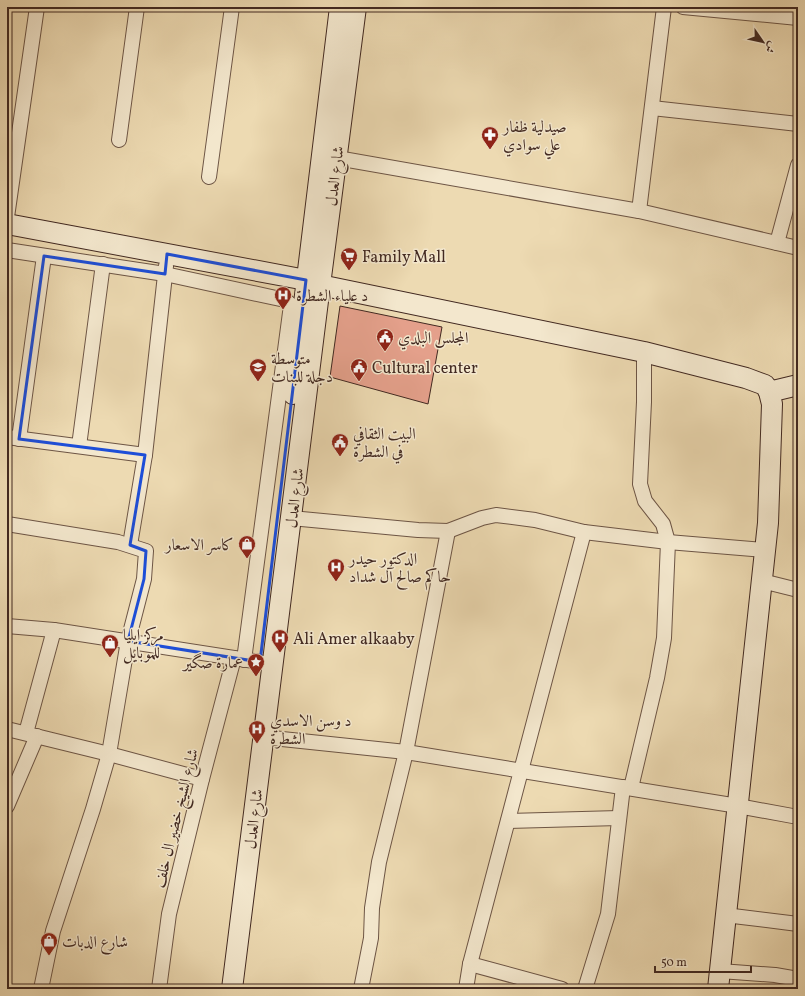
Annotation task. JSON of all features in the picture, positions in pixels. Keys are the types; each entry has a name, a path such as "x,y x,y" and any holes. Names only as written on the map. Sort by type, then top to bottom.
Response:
{"street":[{"path":"7,217 13,128 37,7"},
{"path":"118,140 137,7"},
{"path":"209,177 232,7"},
{"name":"شارع العدل","path":"232,989 291,518 340,7"},
{"name":"شارع العدل","path":"223,989 246,660 313,283 337,158 356,7"},
{"path":"639,212 664,7"},
{"path":"683,7 798,18"},
{"path":"652,108 798,124"},
{"path":"337,158 639,212 798,248"},
{"path":"777,243 798,165"},
{"path":"7,224 313,283 644,352 746,378 765,385 770,392 772,404 768,523 719,980 775,975 798,979"},
{"path":"7,250 165,274"},
{"path":"130,545 145,455 167,254"},
{"path":"44,256 13,438 145,455"},
{"path":"79,446 103,264"},
{"name":"شارع الشيخ خضير ال خلف","path":"159,989 170,914 202,779 246,660 291,305 285,300 165,274"},
{"path":"585,989 608,914 619,818 657,678 664,638 668,542 663,524 645,501 640,484 644,402 644,352"},
{"path":"770,392 798,385"},
{"path":"291,518 418,530 448,531 482,518 496,515 535,520 584,532 668,542 765,550"},
{"path":"7,524 130,545 146,551 144,579 128,641 109,754 93,809 53,931 41,989"},
{"path":"361,989 371,938 372,908 379,862 406,752 448,531"},
{"path":"466,989 470,964 584,532"},
{"path":"762,581 798,590"},
{"path":"7,626 54,630 246,660"},
{"path":"7,806 32,735 54,630"},
{"path":"7,729 202,779"},
{"path":"264,737 406,752 798,817"},
{"path":"508,820 619,818"},
{"path":"725,915 798,924"},
{"path":"470,964 562,989"}],"highlighted area":[{"path":"167,254 306,280 260,662 128,641 144,579 146,551 130,545 145,455 19,439 44,256 165,274"}],"building":[{"name":"المجلس البلدي","path":"340,306 442,327 428,404 330,377"}],"place":[{"name":"صيدلية ظفار علي سوادي","path":"490,150"},
{"name":"Family Mall","path":"349,271"},
{"name":"د علياء الشطرة","path":"283,310"},
{"name":"المجلس البلدي","path":"385,352"},
{"name":"متوسطة دجلة للبنات","path":"258,382"},
{"name":"Cultural center","path":"359,382"},
{"name":"البيت الثقافي في الشطرة","path":"340,457"},
{"name":"كاسر الاسعار","path":"247,559"},
{"name":"الدكتور حيدر حاكم صالح آل شداد","path":"336,582"},
{"name":"Ali Amer alkaaby","path":"280,653"},
{"name":"مركز ايليا للموبايل","path":"110,658"},
{"name":"عمارة صگير","path":"256,677"},
{"name":"د وسن الاسدي الشطرة","path":"257,744"},
{"name":"شارع الدبات","path":"49,956"}]}
